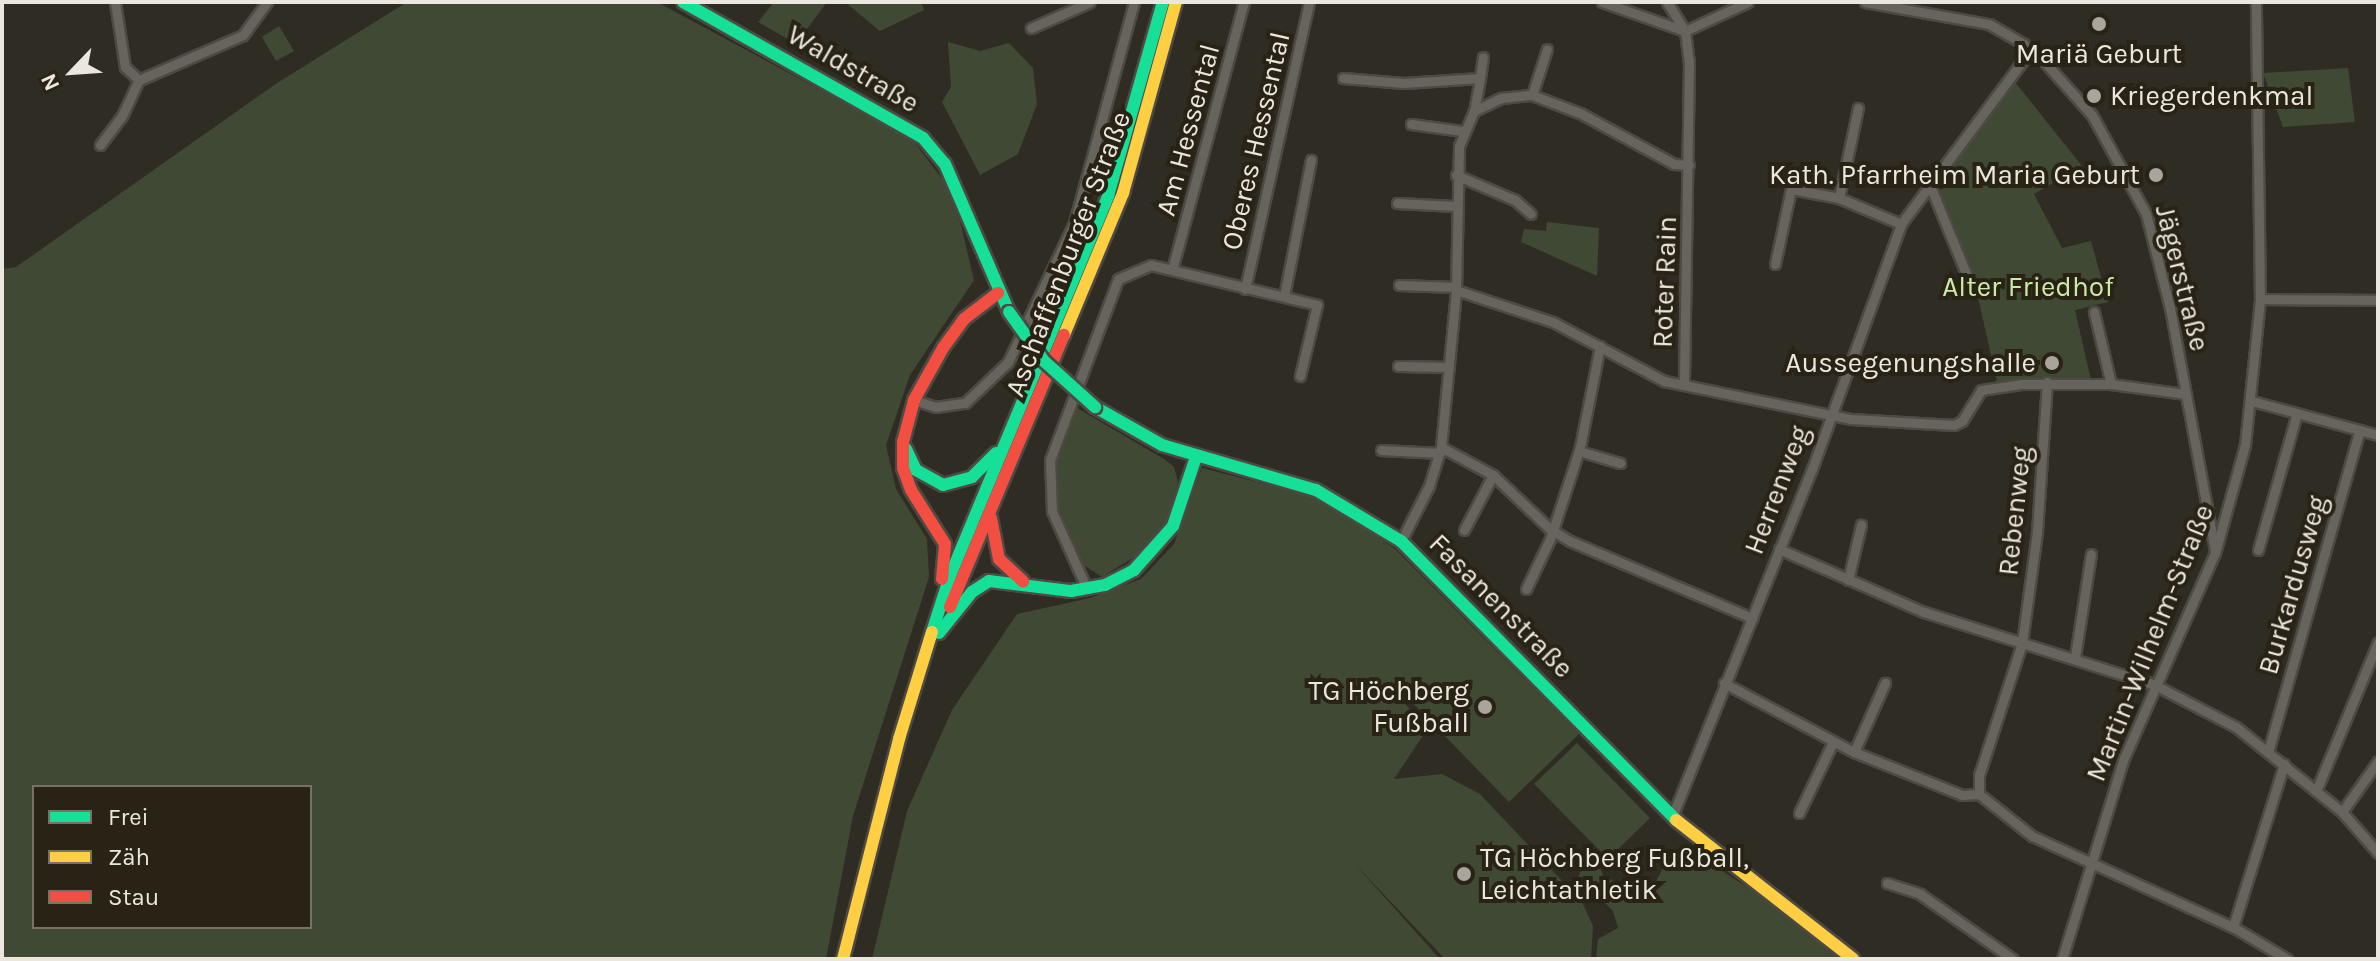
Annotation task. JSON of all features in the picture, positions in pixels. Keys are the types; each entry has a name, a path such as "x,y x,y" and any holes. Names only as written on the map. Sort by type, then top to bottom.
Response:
{"main road":[{"name":"Waldstraße","path":"683,2 923,138 957,188 998,293 1059,377"},
{"name":"Aschaffenburger Straße","path":"939,619 968,529 1108,196 1163,2"},
{"name":"Aschaffenburger Straße","path":"939,619 949,607 991,511 1123,193 1176,2"},
{"path":"843,959 899,739 939,619 945,544 911,490 903,468 903,442 914,400 964,319 998,293"},
{"name":"Fasanenstraße","path":"1059,377 1095,407 1138,434 1196,457 1316,490 1401,541 1672,817 1853,959"},
{"path":"903,442 924,477 953,485 972,477 1006,440"},
{"path":"929,646 980,586 998,579 1087,589 1123,577 1163,540 1180,508 1196,457"},
{"path":"991,511 999,559 1027,583"}],"street":[{"path":"115,2 125,67 139,80"},
{"path":"100,145 122,116 139,80 243,35 267,2"},
{"path":"1031,28 1090,2"},
{"path":"914,400 935,407 965,403 1008,362 1074,223 1134,2"},
{"name":"Am Hessental","path":"1172,270 1244,2"},
{"name":"Oberes Hessental","path":"1245,289 1309,2"},
{"path":"1602,2 1685,31 1748,2"},
{"path":"1667,2 1685,31"},
{"path":"1865,2 1989,24 2016,39 2027,55"},
{"name":"Martin-Wilhelm-Straße","path":"2062,959 2124,758 2215,553 2252,401 2260,299 2256,2"},
{"name":"Roter Rain","path":"1685,31 1689,165 1684,385 1829,416 1954,425 1962,421 1981,390 2047,382"},
{"path":"1532,95 1547,49"},
{"name":"Herrenweg","path":"1672,817 1779,549 1901,224 2027,55"},
{"name":"Jägerstraße","path":"2027,55 2041,58 2092,115 2135,188 2157,250 2215,553"},
{"path":"1401,541 1440,450 1455,288 1456,175 1463,131 1474,111 1483,57"},
{"path":"1343,78 1418,83 1480,78"},
{"path":"1474,111 1501,98 1532,95 1580,113 1674,164 1689,165"},
{"path":"1839,198 1858,108"},
{"path":"1411,124 1463,131"},
{"path":"1284,296 1311,160"},
{"path":"1456,175 1515,200 1531,214"},
{"path":"1929,183 1970,283"},
{"path":"1775,264 1791,189 1839,198 1901,224"},
{"path":"1397,203 1455,206"},
{"path":"1087,589 1052,511 1050,460 1118,279 1140,266 1172,270 1317,305 1319,313 1300,376"},
{"path":"1399,285 1455,288 1514,306 1600,346 1636,369 1684,385"},
{"path":"2260,299 2378,300"},
{"path":"2094,312 2111,384"},
{"path":"1526,589 1579,451 1600,346"},
{"path":"1398,366 1449,367"},
{"path":"2047,382 2111,384 2185,394"},
{"name":"Rebenweg","path":"1979,794 1979,775 2022,643 2037,532 2047,382"},
{"path":"2252,401 2378,435"},
{"path":"2258,550 2297,413"},
{"name":"Burkardusweg","path":"2268,752 2360,430"},
{"path":"1381,450 1440,450 1493,475 1550,529 1752,618"},
{"path":"1579,451 1620,463"},
{"path":"1464,530 1493,475"},
{"path":"1848,580 1861,525"},
{"path":"1779,549 1924,612 2075,657 2155,685 2236,727 2342,812 2378,853"},
{"path":"2075,657 2091,554"},
{"path":"2316,791 2378,642"},
{"path":"1724,683 1854,752 1962,795 1979,794 2008,823 2233,927 2287,959"},
{"path":"1854,752 1885,683"},
{"path":"1799,813 1833,742"},
{"path":"2342,812 2378,761"},
{"path":"2233,927 2284,764"},
{"path":"1887,883 1920,894 2013,959"}],"green space":[{"path":"407,2 657,2 912,139 943,180 960,221 974,280 910,375 886,445 896,489 927,539 929,577 853,816 826,959 2,959 2,269 16,267 277,83"},
{"path":"774,2 827,2 801,37 823,49 819,57 758,22"},
{"path":"845,2 921,2 924,10 880,31"},
{"path":"279,26 294,51 276,61 262,37"},
{"path":"948,42 980,51 1009,43 1033,68 1037,104 1018,154 980,175 942,102 951,87"},
{"path":"2348,68 2355,122 2283,127 2263,73"},
{"name":"Alter Friedhof","path":"2015,82 2082,166 2034,194 2062,248 2091,241 2108,302 2075,310 2091,380 1997,382 1975,284 1940,199 1940,190 1950,185 1944,173"},
{"path":"1547,222 1599,228 1597,276 1521,242 1524,229 1546,231"},
{"path":"1072,405 1164,459 1174,467 1178,482 1168,524 1149,548 1102,577 1074,559 1052,511 1050,460"},
{"path":"1202,468 1312,496 1395,549 1579,734 1509,802 1408,698 1404,703 1428,728 1394,779 1442,774 1480,794 1582,902 1593,926 1591,959 1445,959 1354,863 1440,959 872,959 907,811 952,710 1017,614 1090,598 1141,579 1174,544"},
{"path":"1577,743 1650,818 1608,859 1534,784"},
{"path":"1688,849 1792,916 1841,959 1596,959 1598,939 1618,928 1613,911 1595,893 1611,879 1620,888 1627,876 1650,893 1668,858"},
{"path":"1591,865 1599,869 1603,877 1599,885 1591,889 1583,885 1579,877 1583,869"}],"traffic: fast":[{"path":"683,2 923,138 945,164 1009,312"},
{"path":"932,632 950,576 1108,196 1163,2"},
{"path":"1009,312 1044,361 1095,407"},
{"path":"1095,407 1162,445 1316,490 1401,541 1676,820"},
{"path":"906,449 916,470 943,485 972,477 996,453"},
{"path":"939,633 972,592 989,581 1071,591 1105,585 1134,570 1173,526 1196,457"}],"traffic: slow":[{"path":"1064,335 1123,193 1176,2"},
{"path":"843,959 899,739 932,632"},
{"path":"1676,820 1853,959"}],"traffic: jam":[{"path":"942,579 945,544 911,490 903,468 903,442 914,400 943,348 964,319 998,293"},
{"path":"950,607 1064,335"},
{"path":"991,518 999,559 1023,581"}],"place":[{"name":"Mariä Geburt","path":"2099,24"},
{"name":"Kriegerdenkmal","path":"2094,96"},
{"name":"Kath. Pfarrheim Maria Geburt","path":"2156,175"},
{"name":"Aussegenungshalle","path":"2052,363"},
{"name":"TG Höchberg Fußball","path":"1485,707"},
{"name":"TG Höchberg Fußball, Leichtathletik","path":"1464,874"}]}
